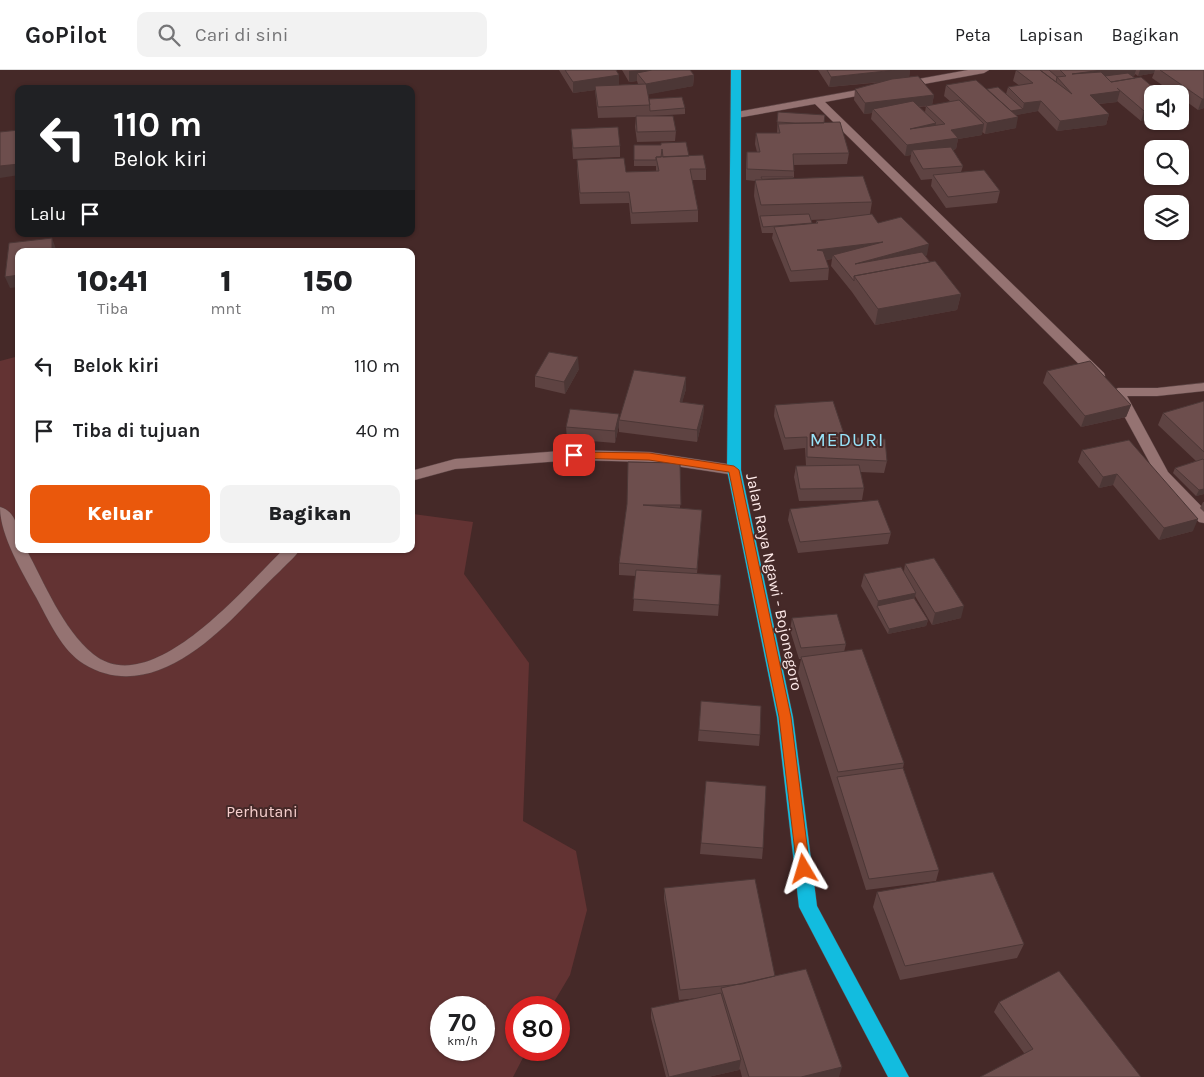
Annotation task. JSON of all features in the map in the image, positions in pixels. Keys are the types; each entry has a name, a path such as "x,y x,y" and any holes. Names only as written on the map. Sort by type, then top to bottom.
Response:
{"highway":[{"name":"Jalan Raya Ngawi - Bojonegoro","path":"736,70 734,470 785,717 808,907 899,1077"}],"street":[{"path":"737,115 980,70"},
{"path":"818,100 1076,355 1118,392 1163,475 1204,518"},
{"path":"1118,392 1157,392 1204,387"},
{"path":"415,475 471,462 574,455 649,457 734,470"},
{"path":"0,512 7,519 15,538"},
{"path":"22,553 47,603 89,660 106,669 135,672 174,657 208,633 289,553"}],"green space":[{"name":"Perhutani","path":"15,357 15,553 415,553 415,514 473,522 464,574 529,663 523,821 576,851 587,910 570,975 558,996 505,996 505,1061 521,1061 513,1077 0,1077 0,361"}],"building":[{"path":"565,70 616,70 619,75 573,82"},
{"path":"652,70 690,70 694,75 646,84 637,73"},
{"path":"827,70 895,70 831,77"},
{"path":"1016,70 1040,70 1072,94 1057,77 1066,76 1060,70 1102,70 1072,74 1101,72 1111,82 1141,77 1150,85 1144,85 1144,111 1117,88 1120,91 1090,95 1109,114 1060,121 1041,101 1024,103 1008,87 1033,83"},
{"path":"1040,70 1049,70 1057,77 1056,82"},
{"path":"1160,70 1204,70 1204,99 1189,90 1189,85 1182,85"},
{"path":"1128,73 1135,78 1111,82 1105,76"},
{"path":"918,76 934,95 865,103 855,89 892,79"},
{"path":"976,80 1018,117 987,123 946,85"},
{"path":"646,84 650,105 598,107 595,86"},
{"path":"998,87 1023,109 1011,111 987,89"},
{"path":"682,97 685,108 650,111 649,99"},
{"path":"959,100 984,124 951,130 958,138 907,145 873,109 913,101 936,123 910,129 945,124 926,106"},
{"path":"778,112 825,115 824,123 777,122"},
{"path":"636,116 673,116 676,131 637,132"},
{"path":"840,122 849,153 793,154 794,171 747,169 747,152 760,152 756,133 780,133 778,124"},
{"path":"618,127 620,146 573,148 571,129"},
{"path":"15,130 15,164 0,166 0,132"},
{"path":"686,142 689,156 663,157 662,149 661,157 656,157 656,160 634,160 634,145 661,145 661,143"},
{"path":"951,147 963,166 923,169 912,150"},
{"path":"703,155 706,169 690,169 698,210 632,213 629,192 580,193 577,160 624,158 626,172 659,171 656,157"},
{"path":"984,170 1000,191 948,197 933,175"},
{"path":"863,176 872,202 761,205 755,180"},
{"path":"761,177 793,177 794,178 762,179"},
{"path":"809,214 812,223 763,227 760,216"},
{"path":"872,214 878,223 901,217 929,244 855,264 922,252 930,262 854,276 854,281 833,255 883,242 817,250 823,251 829,268 791,271 774,227 818,223 816,221"},
{"path":"52,238 52,248 15,248 15,276 5,277 9,243"},
{"path":"935,261 961,294 878,309 854,276"},
{"path":"549,352 578,357 564,382 535,376"},
{"path":"1090,361 1131,405 1085,416 1047,371"},
{"path":"634,370 686,377 680,402 704,405 697,430 619,420"},
{"path":"833,401 844,434 825,436 885,439 887,461 807,457 807,437 785,438 775,405"},
{"path":"1204,401 1204,452 1163,413"},
{"path":"570,409 619,414 615,431 566,427"},
{"path":"1129,440 1198,519 1164,528 1117,474 1103,477 1082,450"},
{"path":"1203,459 1204,489 1199,490 1175,468"},
{"path":"628,462 680,463 681,505 643,505 702,510 697,569 619,563 627,504"},
{"path":"859,465 864,488 800,489 796,466"},
{"path":"878,500 891,533 800,542 790,509"},
{"path":"934,558 964,606 935,613 905,564"},
{"path":"901,567 916,593 878,601 864,574"},
{"path":"636,570 721,575 719,605 633,599"},
{"path":"914,598 928,620 889,629 877,606"},
{"path":"837,614 846,644 801,648 792,618"},
{"path":"862,649 904,763 838,772 801,657"},
{"path":"701,701 761,706 760,735 699,730"},
{"path":"903,768 939,870 869,879 837,777"},
{"path":"706,781 766,786 763,848 701,843"},
{"path":"993,872 1024,944 905,966 877,892"},
{"path":"755,879 775,976 742,984 680,990 664,888"},
{"path":"806,969 842,1067 801,1077 749,1077 721,988"},
{"path":"1059,971 1141,1077 980,1077 1033,1049 999,1002"},
{"path":"721,993 741,1060 669,1077 651,1008"}],"district":[{"name":"MEDURI","path":"847,439"}],"route":[{"path":"574,455 649,457 734,470 785,717 804,869"}]}
